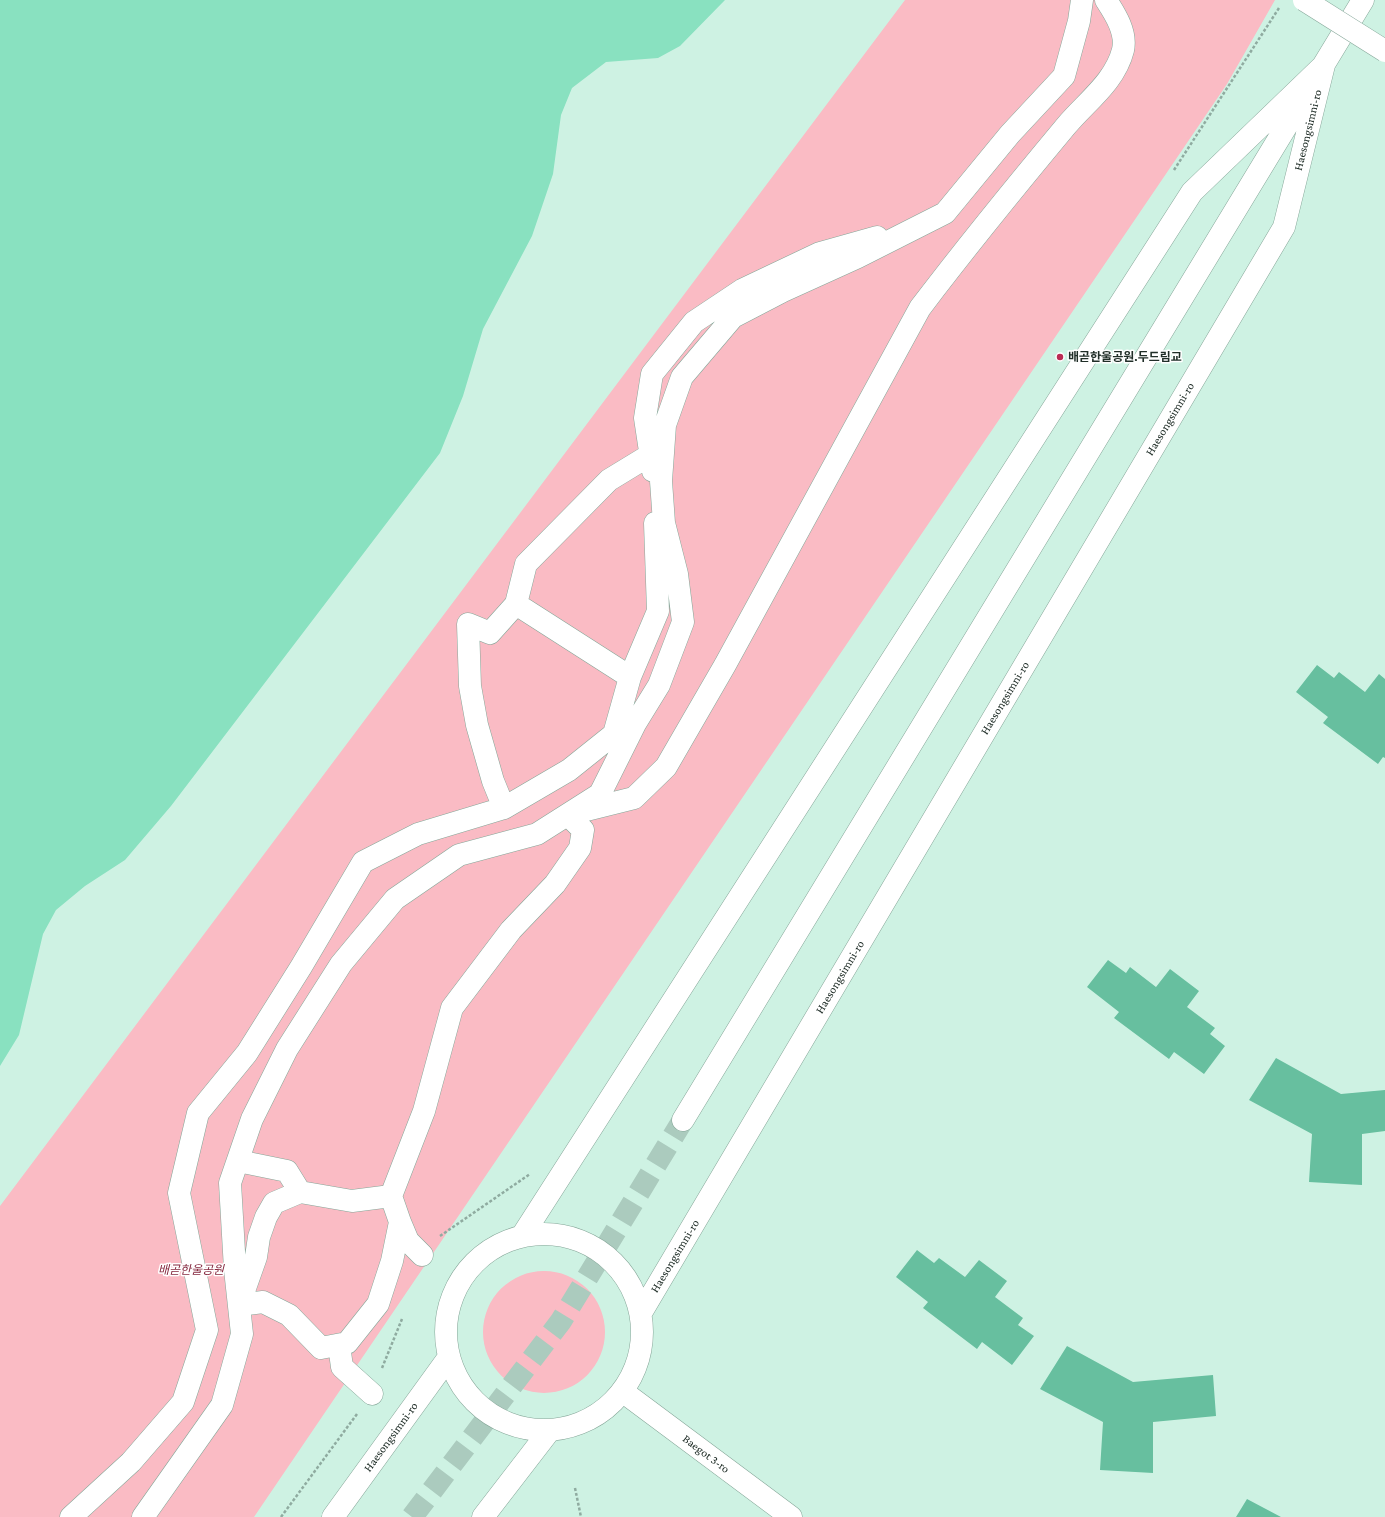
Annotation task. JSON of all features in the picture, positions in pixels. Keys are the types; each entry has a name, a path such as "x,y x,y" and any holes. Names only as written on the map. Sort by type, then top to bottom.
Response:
{"street":[{"path":"143,1517 222,1404 242,1334 230,1183 252,1120 287,1049 341,964 395,899 458,855 537,834 600,794 635,724 659,685 683,622 677,574 664,522 661,481 665,425 682,377 733,317 782,291 858,257 945,214 1010,134 1064,76 1079,21 1082,0"},
{"path":"1304,0 1385,51"},
{"name":"Haesongsimni-ro","path":"683,1120 1363,0"},
{"path":"568,815 634,798 666,767 725,665 920,308 958,258 1062,131 1106,83 1118,63 1123,48 1124,33 1115,5"},
{"name":"Haesongsimni-ro","path":"522,1236 1192,192 1324,65"},
{"name":"Haesongsimni-ro","path":"641,1313 1284,227 1324,65"},
{"path":"72,1517 131,1462 183,1402 207,1330 179,1193 198,1113 247,1053 301,967 363,862 418,834 504,808 569,770 614,734 630,676 658,611 654,479 645,418 652,374 694,322 742,290 820,253 930,221"},
{"path":"504,808 493,781 477,724 470,686 468,624 490,633 516,604 526,564 531,551 609,480 650,455"},
{"path":"516,604 630,676"},
{"path":"422,1255 408,1241 391,1196 424,1111 452,1008 511,930 555,884 580,848 583,830 568,815"},
{"path":"238,1161 287,1171 300,1192"},
{"path":"239,1305 256,1257 259,1237 266,1217 274,1204 300,1192 352,1201 391,1196"},
{"path":"239,1305 263,1302 288,1315 321,1348 347,1343 378,1304 392,1261 400,1222"},
{"name":"Haesongsimni-ro","path":"554,1234 584,1242 611,1259 630,1284 641,1313 642,1347 631,1379 611,1404 582,1423 550,1430 516,1426 480,1406 463,1388 449,1358 446,1326 452,1296 469,1268 493,1248 522,1236 554,1234"},
{"path":"339,1345 342,1367 372,1394"},
{"name":"Haesongsimni-ro","path":"333,1517 449,1358"},
{"name":"Baegot 3-ro","path":"622,1391 790,1517"},
{"path":"483,1517 550,1430"}],"path":[{"path":"1172,174 1279,7"},
{"path":"422,1255 424,1246 532,1172"},
{"path":"281,1517 372,1394 403,1316"},
{"path":"575,1488 581,1517"}],"green space":[{"name":"배곧한울공원","path":"905,0 1275,0 1227,84 254,1517 0,1517 0,1206"},
{"path":"544,1271 556,1272 567,1276 578,1281 587,1289 595,1298 600,1309 604,1320 604,1344 600,1355 595,1366 587,1375 578,1383 567,1388 556,1392 544,1393 532,1392 521,1388 510,1383 501,1375 493,1366 488,1355 484,1344 483,1332 484,1320 488,1309 493,1298 501,1289 510,1281 521,1276 532,1272"}],"shaded area":[{"path":"0,0 725,0 680,46 658,58 606,62 572,88 561,115 553,174 532,236 483,329 463,396 440,453 171,806 125,860 85,886 56,910 43,934 19,1035 0,1066"}],"building":[{"path":"1317,665 1334,678 1339,672 1365,692 1379,674 1385,679 1385,758 1383,757 1378,764 1323,723 1328,717 1296,692"},
{"path":"1108,960 1126,973 1130,967 1156,987 1170,969 1199,991 1187,1007 1215,1028 1210,1034 1225,1046 1204,1074 1174,1052 1169,1059 1114,1018 1119,1012 1087,987"},
{"path":"1276,1058 1341,1094 1385,1090 1385,1131 1362,1134 1362,1185 1309,1182 1312,1134 1249,1100"},
{"path":"917,1250 934,1263 939,1258 965,1277 979,1260 1007,1281 995,1297 1023,1318 1018,1325 1034,1336 1012,1365 982,1342 977,1349 923,1308 928,1302 896,1277"},
{"path":"1067,1346 1133,1382 1213,1375 1216,1416 1153,1422 1153,1473 1100,1470 1103,1422 1040,1389"},
{"path":"1247,1499 1281,1517 1236,1517"}],"tunnel":[{"path":"412,1517 561,1321 683,1120"}],"place":[{"name":"배곧한울공원.두드림교","path":"1060,357"}]}
